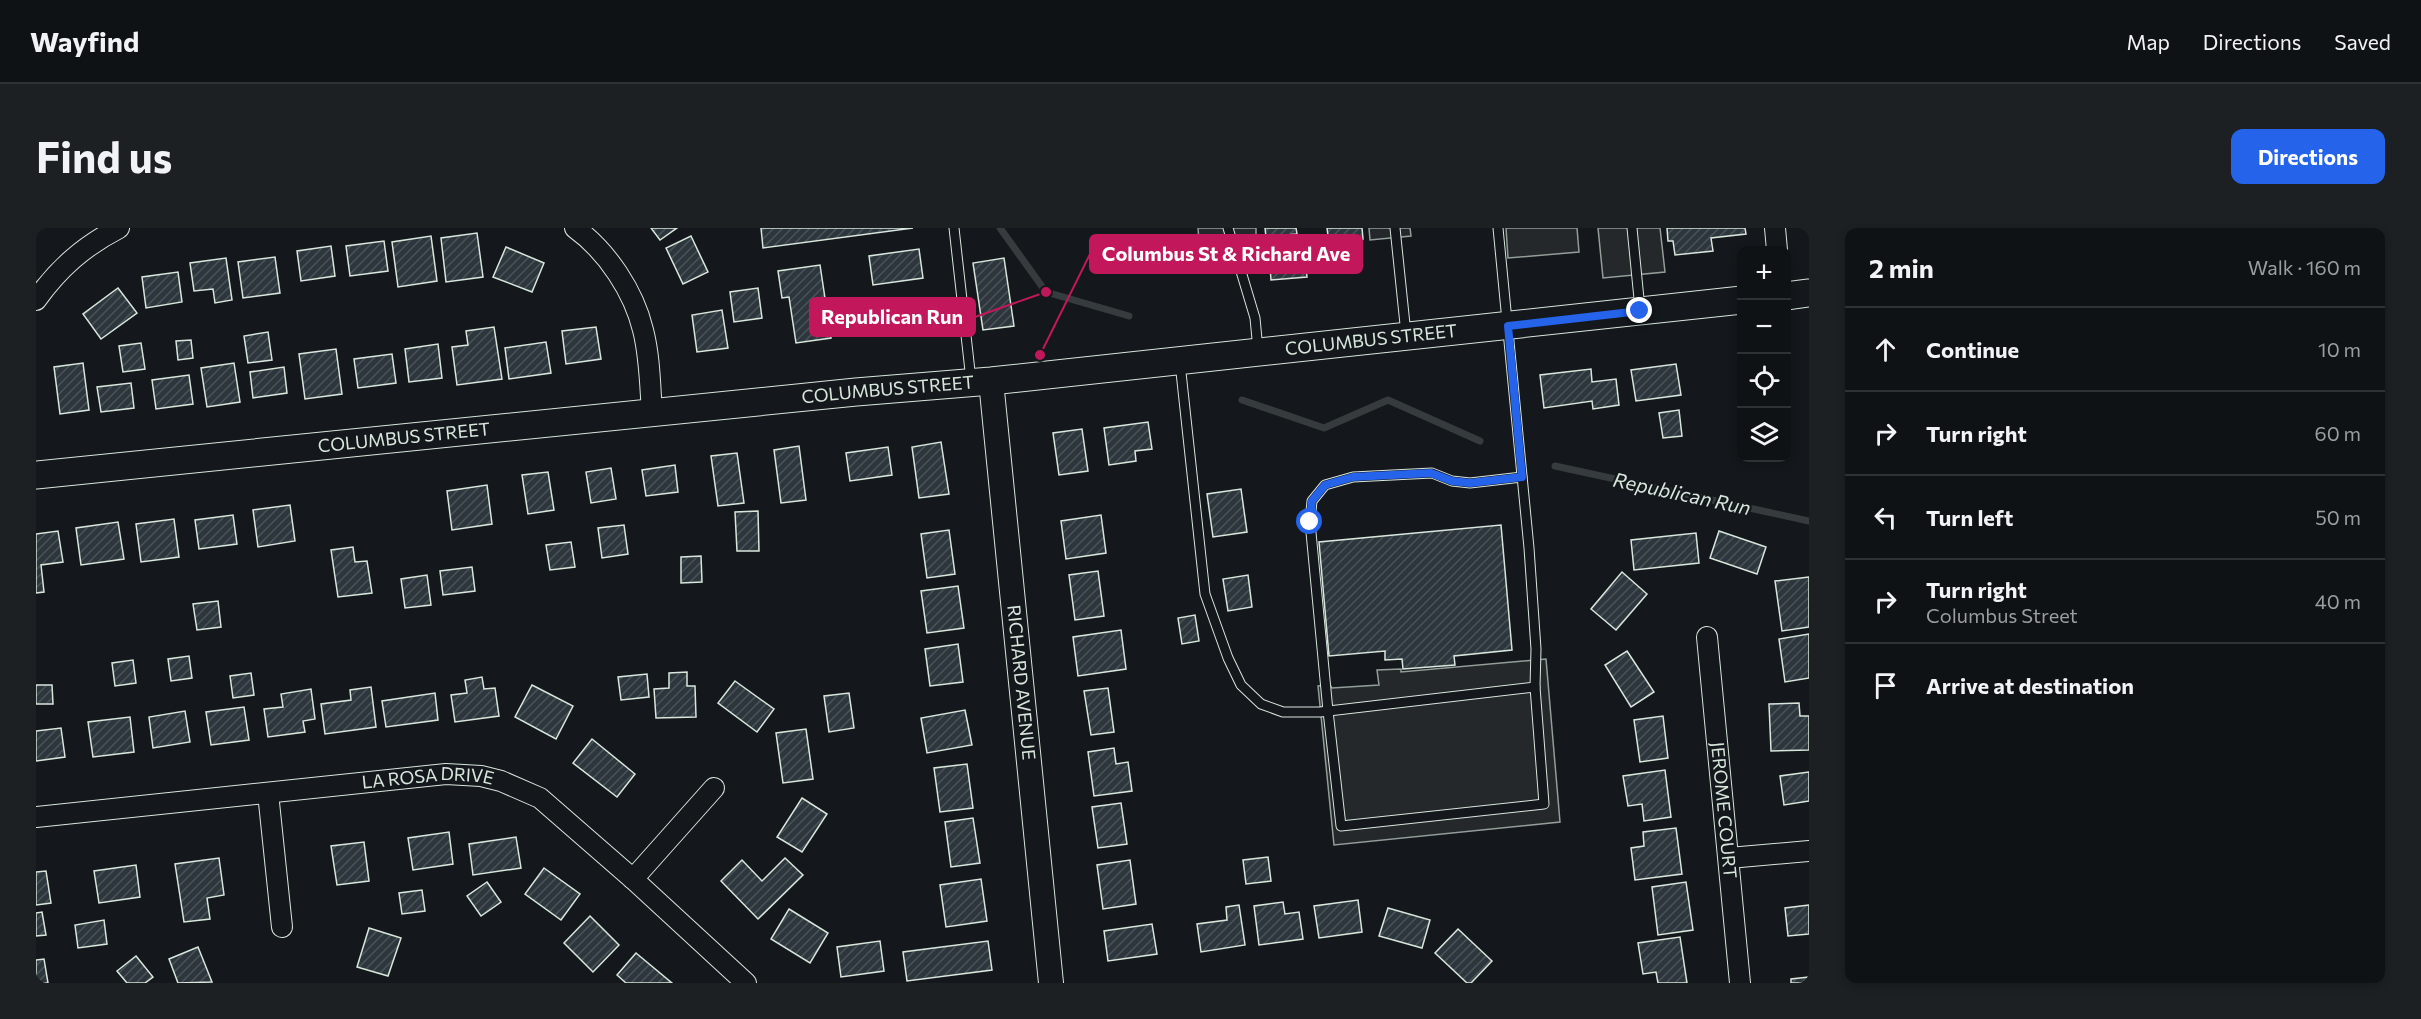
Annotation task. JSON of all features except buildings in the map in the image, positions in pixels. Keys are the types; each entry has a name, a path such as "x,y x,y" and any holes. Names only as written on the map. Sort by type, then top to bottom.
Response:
{"main road":[{"path":"1791,295 1809,293"},
{"name":"COLUMBUS STREET","path":"36,475 981,382 1737,301"}],"street":[{"path":"36,300 51,279 71,258 98,238 119,228"},
{"path":"575,228 584,234 610,262 630,296 643,330 652,413"},
{"path":"1775,228 1777,246"},
{"name":"RICHARD AVENUE","path":"981,382 1051,983"},
{"name":"JEROME COURT","path":"1707,637 1740,983"},
{"name":"LA ROSA DRIVE","path":"36,817 446,774 482,776 520,787 540,798 633,879 746,983"},
{"path":"633,879 714,788"},
{"path":"268,793 282,927"},
{"path":"1729,858 1809,851"}],"lane":[{"path":"954,228 981,382"},
{"path":"1228,228 1255,318 1258,352"},
{"path":"1395,228 1406,336"},
{"path":"1498,228 1522,477 1536,650 1535,687 1544,804 1341,826 1310,522 1312,501 1325,485 1353,477 1431,473 1452,481 1470,483 1522,477"},
{"path":"1632,228 1640,311"},
{"path":"1180,360 1205,594 1228,658 1241,685 1261,704 1282,712 1328,711 1535,687"}],"shaded area":[{"path":"1198,228 1256,228 1256,235 1199,241"},
{"path":"1369,228 1410,228 1411,236 1370,240"},
{"path":"1506,228 1577,228 1579,252 1508,258"},
{"path":"1598,228 1660,228 1665,272 1603,278"},
{"path":"1546,659 1560,822 1334,845 1318,686 1330,685 1332,688 1379,685 1377,670 1401,669 1401,672"}],"waterway":[{"name":"Republican Run","path":"1000,228 1046,292 1129,316"},
{"name":"Republican Run","path":"1242,400 1324,428 1388,400 1480,441"},
{"name":"Republican Run","path":"1555,466 1809,521"}],"place":[{"name":"Republican Run","path":"1046,292"},
{"name":"Columbus St & Richard Ave","path":"1040,355"}],"route":[{"path":"1310,522 1312,501 1325,485 1353,477 1431,473 1452,481 1470,483 1522,477 1508,326 1640,311"}]}
